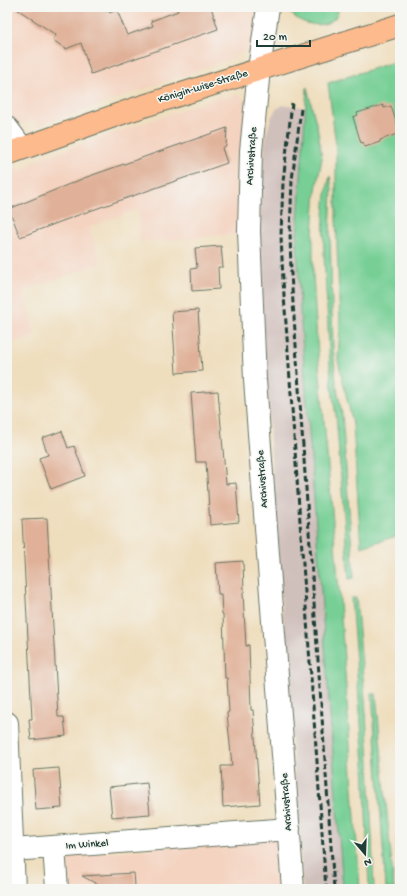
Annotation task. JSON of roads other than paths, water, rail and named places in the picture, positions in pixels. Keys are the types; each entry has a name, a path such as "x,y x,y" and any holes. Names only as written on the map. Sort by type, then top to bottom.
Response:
{"main road":[{"name":"Königin-Luise-Straße","path":"15,151 131,110 400,25"}],"street":[{"name":"Archivstraße","path":"268,7 259,70 250,166 249,238 255,380 293,889"},
{"path":"7,128 15,151"},
{"path":"7,723 14,889"},
{"name":"Im Winkel","path":"13,850 289,829"},
{"path":"54,847 57,889"}],"railway":[{"path":"292,103 283,182 281,235 326,889"},
{"path":"301,109 292,180 290,232 291,274 334,889"}]}
